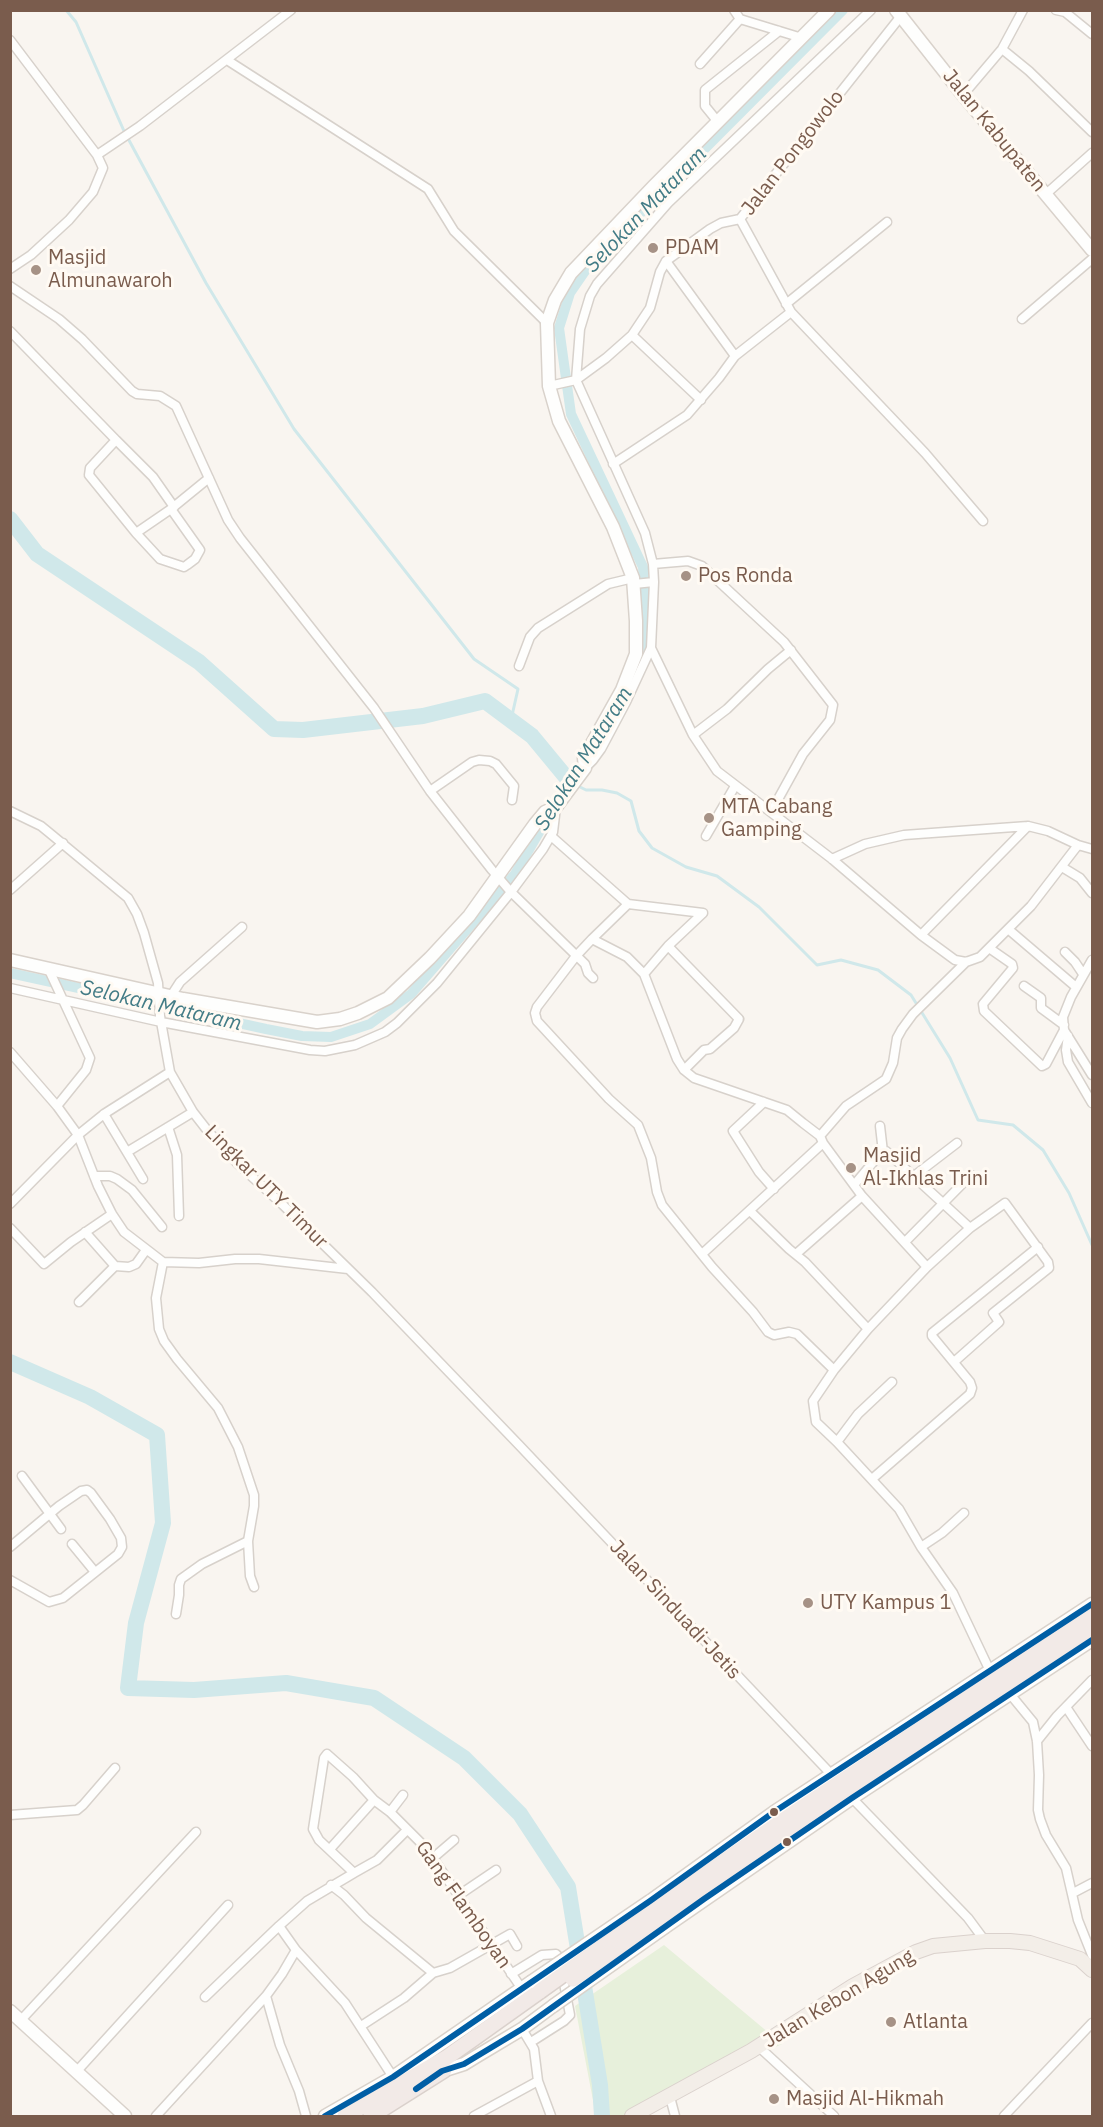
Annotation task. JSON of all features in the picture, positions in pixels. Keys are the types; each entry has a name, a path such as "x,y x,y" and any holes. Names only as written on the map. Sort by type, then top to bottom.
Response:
{"highway":[{"path":"677,1892 1092,1615"},
{"path":"345,2116 395,2082 446,2058 658,1913 701,1895 1092,1629"},
{"path":"658,1913 685,1883 692,1871 714,1867"},
{"path":"371,2116 442,2071 539,1993"}],"main road":[{"name":"Jalan Kebon Agung","path":"632,2116 759,2047 853,1986 915,1952 933,1946 985,1941 1030,1943 1088,1957 1092,1970"}],"street":[{"path":"97,155 140,126 291,10"},
{"path":"734,10 740,19 802,38"},
{"path":"10,960 50,973 163,996 317,1022 340,1019 381,1002 398,989 469,916 499,878 540,817 558,804 584,766 633,665 637,632 635,582 613,527 559,421 552,385 547,323 555,300 571,273 829,10"},
{"path":"584,766 593,760 601,749 651,648 653,564 645,533 572,381 580,329 590,296 597,284 668,203 871,10"},
{"path":"963,95 1002,49 1023,10"},
{"path":"1062,11 1092,34"},
{"name":"Jalan Kabupaten","path":"899,13 963,95 1091,244"},
{"name":"Jalan Pongowolo","path":"899,13 740,219 791,312 925,453 983,521"},
{"path":"700,64 740,19"},
{"path":"718,122 705,106 705,90 779,31"},
{"path":"10,40 102,163 98,183 86,202 48,241 10,270"},
{"path":"1002,49 1029,71 1092,132"},
{"path":"226,60 428,189 454,231 547,323"},
{"path":"1046,194 1092,153"},
{"path":"552,385 572,381 632,335 650,308 660,272 666,261 715,226 740,219"},
{"path":"786,304 887,222"},
{"path":"1022,319 1092,259"},
{"path":"666,261 735,356"},
{"path":"10,286 82,339 132,391 137,394 160,396 176,406 228,520 240,538 374,708 430,791 510,892 585,964 588,973 593,978"},
{"path":"613,464 687,415 735,356 791,312"},
{"path":"10,330 153,477 200,550 187,566 183,567 160,560 89,475 90,468 117,440"},
{"path":"632,335 701,400"},
{"path":"136,533 173,508 209,478"},
{"path":"653,564 688,561 700,565 765,622 791,650 829,700 833,711 827,725 803,754 771,812"},
{"path":"519,666 530,638 546,622 609,584 651,582"},
{"path":"651,648 693,735 717,771 832,859 921,935 955,960 966,962 976,959 989,948 1032,906 1078,845"},
{"path":"693,735 732,704 791,650"},
{"path":"430,791 472,762 489,761 496,764 514,786 512,800"},
{"path":"706,836 735,786"},
{"path":"10,988 310,1050 336,1049 355,1045 386,1032 421,1000 510,892 552,836 558,804"},
{"name":"Lingkar UTY Timur","path":"10,811 41,826 128,898 144,933 163,996 160,1019 170,1072 193,1112 238,1164 349,1269 519,1445"},
{"path":"832,859 866,844 904,835 1028,826 1048,831 1092,849"},
{"path":"921,935 1028,826"},
{"path":"552,836 628,904 703,913 668,946 644,974"},
{"path":"10,890 63,843"},
{"path":"1062,867 1080,878 1092,893"},
{"path":"628,904 576,956 537,1007 537,1021 609,1099 637,1123 651,1158 659,1200 702,1254 753,1311 768,1332 774,1335 789,1332 797,1334 834,1370"},
{"path":"163,996 242,927"},
{"path":"1008,929 1076,987"},
{"path":"592,939 627,957 644,974 676,1059 684,1071 694,1078 787,1110 821,1140 862,1196 927,1267"},
{"path":"668,946 739,1019 734,1028 710,1049 704,1050 684,1071"},
{"path":"989,948 1012,964 1013,968 983,1004 982,1009 1040,1065 1046,1064 1065,1030"},
{"path":"1065,952 1083,974"},
{"path":"1092,960 1065,1010 1065,1030 1068,1062 1092,1103"},
{"path":"702,1254 774,1189 821,1140 846,1106 883,1083 889,1076 897,1038 902,1029 913,1014 966,962"},
{"path":"50,973 90,1058 86,1071 57,1106"},
{"path":"1024,986 1041,998 1041,1008 1065,1030 1089,1062 1092,1075"},
{"path":"10,1052 57,1106 78,1135 112,1214 124,1232 163,1262 156,1298 159,1329 164,1341 177,1359 218,1408 238,1447 254,1495 248,1541 250,1576 254,1587"},
{"path":"10,1204 78,1135 104,1114 170,1072"},
{"path":"764,1102 733,1131 759,1172 774,1189"},
{"path":"126,1152 193,1112"},
{"path":"104,1114 142,1179"},
{"path":"854,1185 883,1152 880,1126"},
{"path":"168,1127 177,1155 179,1216"},
{"path":"914,1176 957,1143"},
{"path":"883,1152 889,1153 970,1228"},
{"path":"905,1242 971,1175"},
{"path":"94,1176 110,1176 132,1190 162,1227"},
{"path":"796,1254 862,1196"},
{"path":"954,1362 999,1322 993,1313 1049,1268 1038,1247 1006,1203 970,1228 927,1267 868,1329 834,1370 813,1401 814,1416 819,1427 837,1442 899,1509 921,1547 951,1589 990,1671"},
{"path":"750,1211 805,1262 868,1329"},
{"path":"10,1228 44,1264 112,1214"},
{"path":"85,1232 115,1266 129,1267 136,1264 146,1250"},
{"path":"872,1479 970,1394 972,1388 970,1382 932,1336 932,1333 1038,1247"},
{"name":"Lingkar UTY Timur","path":"163,1262 199,1263 259,1259 349,1269"},
{"path":"79,1302 115,1266"},
{"path":"837,1442 858,1414 892,1382"},
{"name":"Jalan Sinduadi-Jetis","path":"519,1445 831,1774"},
{"path":"22,1476 62,1529"},
{"path":"10,1547 81,1491 91,1493 121,1538 122,1547 118,1554 63,1598 49,1602 10,1581"},
{"path":"921,1547 942,1533 964,1513"},
{"path":"176,1614 181,1579 202,1564 248,1541"},
{"path":"72,1544 95,1572"},
{"path":"442,2071 464,2064 522,2029 539,1993 658,1913 692,1871 831,1774 1092,1604"},
{"path":"701,1895 1092,1640"},
{"path":"1037,1741 1092,1680"},
{"path":"1010,1694 1033,1722 1037,1741 1040,1819 1046,1835 1066,1868 1088,1957"},
{"path":"1066,1707 1092,1746"},
{"name":"Gang Flamboyan","path":"330,1849 319,1840 312,1829 324,1758 328,1754 374,1800 390,1812 433,1858 511,1974 539,1993"},
{"path":"10,1815 77,1810 115,1768"},
{"path":"390,1812 403,1795"},
{"path":"852,1798 968,1918 985,1941"},
{"path":"354,1873 330,1849 374,1800"},
{"path":"205,1997 307,1901 377,1860 407,1830"},
{"path":"21,2020 196,1832"},
{"path":"433,1858 454,1840"},
{"path":"459,1895 496,1870"},
{"path":"1073,1893 1092,1883"},
{"path":"331,1885 366,1918 433,1972"},
{"path":"77,2071 228,1905"},
{"path":"279,1926 296,1950 345,2002 395,2082 325,2116"},
{"path":"361,2026 404,1998 433,1972 450,1968 510,1934 517,1946"},
{"path":"156,2116 266,1996 296,1950"},
{"path":"511,1974 542,1955 556,1954 559,1957 570,2015 531,2042"},
{"path":"266,1996 279,2045 299,2091 306,2116"},
{"path":"10,2011 125,2116"},
{"path":"1004,2116 1092,2023"},
{"path":"522,2029 531,2042 538,2065 538,2080 551,2116"},
{"path":"759,2047 834,2116"},
{"path":"474,2116 538,2080"},
{"path":"670,2097 675,2116"}],"green space":[{"path":"664,1945 782,2044 633,2116 596,2116 575,2006"}],"waterway":[{"path":"66,10 76,22 124,131 206,283 294,429 474,659 518,689 511,720"},
{"name":"Selokan Mataram","path":"639,658 646,622 643,567 571,414 559,328 570,293 590,264 843,10"},
{"path":"10,519 37,554 199,662 274,729 303,730 423,716 485,701 532,736 570,782"},
{"path":"576,785 586,790 617,793 631,801 639,831 652,848 686,867 717,876 759,907 817,965 841,960 878,970 911,995 950,1058 978,1120 1013,1125 1043,1150 1069,1193 1092,1245"},
{"name":"Selokan Mataram","path":"10,973 266,1029 302,1036 331,1037 370,1024 411,994 515,874 553,808"},
{"path":"10,1362 90,1397 157,1435 163,1523 136,1623 128,1688 194,1690 286,1683 374,1698 464,1758 520,1814 568,1887 600,2085 602,2116"}],"transit line":[{"path":"325,2116 393,2077 650,1901 774,1812 1092,1604"},
{"path":"416,2089 442,2071 464,2064 522,2029 704,1899 852,1798 1092,1640"}],"place":[{"name":"PDAM","path":"653,248"},
{"name":"Masjid Almunawaroh","path":"36,270"},
{"name":"Pos Ronda","path":"686,576"},
{"name":"MTA Cabang Gamping","path":"709,818"},
{"name":"Masjid Al-Ikhlas Trini","path":"851,1168"},
{"name":"UTY Kampus 1","path":"808,1603"},
{"name":"Atlanta","path":"891,2022"},
{"name":"Masjid Al-Hikmah","path":"774,2099"}]}
